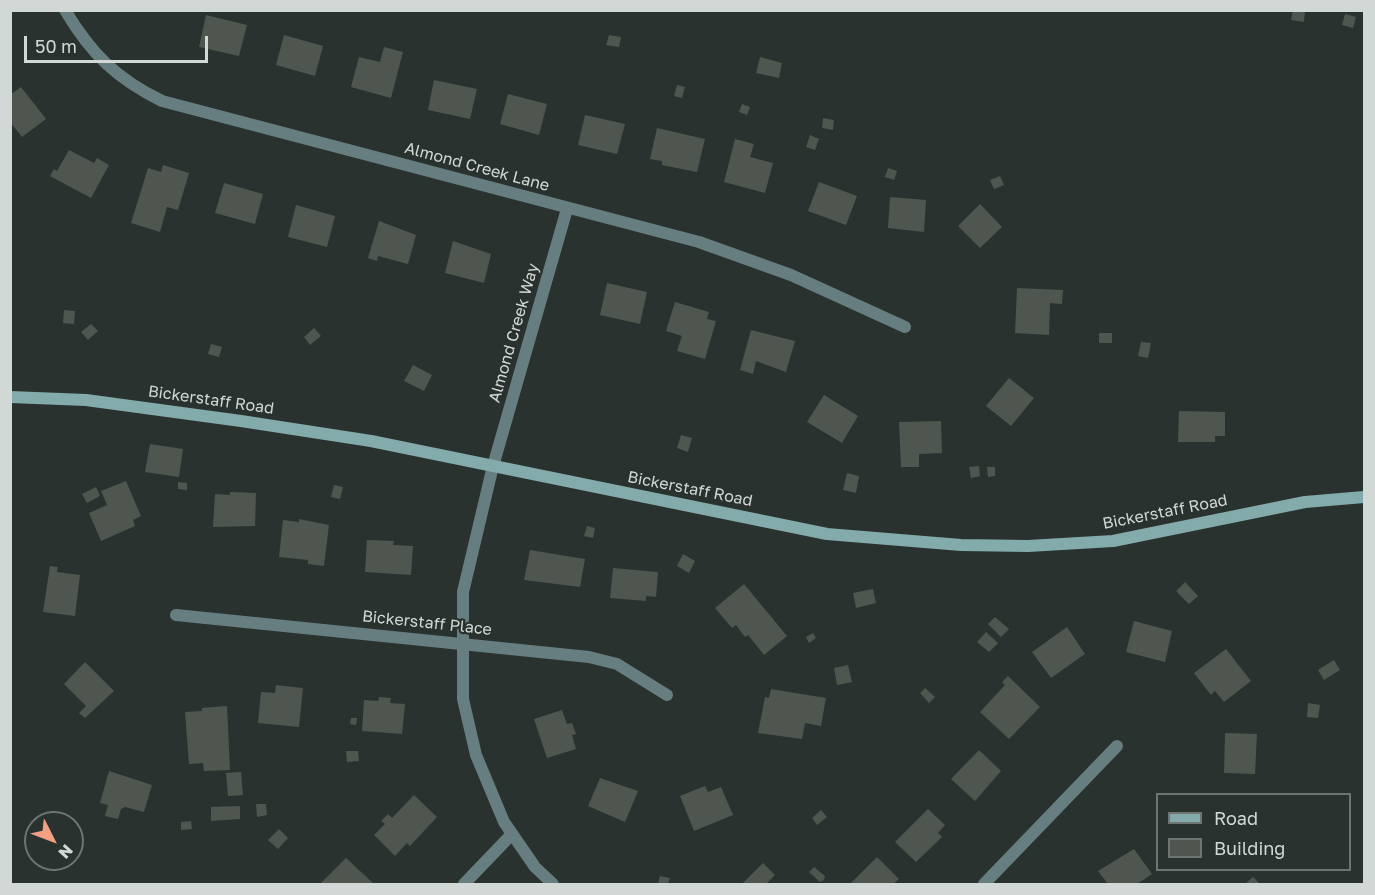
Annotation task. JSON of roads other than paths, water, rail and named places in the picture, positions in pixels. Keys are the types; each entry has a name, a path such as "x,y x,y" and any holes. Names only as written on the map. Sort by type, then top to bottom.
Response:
{"street":[{"name":"Almond Creek Lane","path":"65,10 92,50 120,78 162,101 699,242 791,275 905,327"},
{"name":"Almond Creek Way","path":"553,885 535,867 512,834 476,755 463,699 463,592 493,466 567,209"},
{"name":"Bickerstaff Road","path":"10,397 86,400 241,420 371,441 827,534 961,545 1028,546 1113,541 1305,502 1365,497"},
{"name":"Bickerstaff Place","path":"176,615 589,657 617,664 667,695"},
{"path":"984,885 1117,746"},
{"path":"465,885 512,834"}]}
